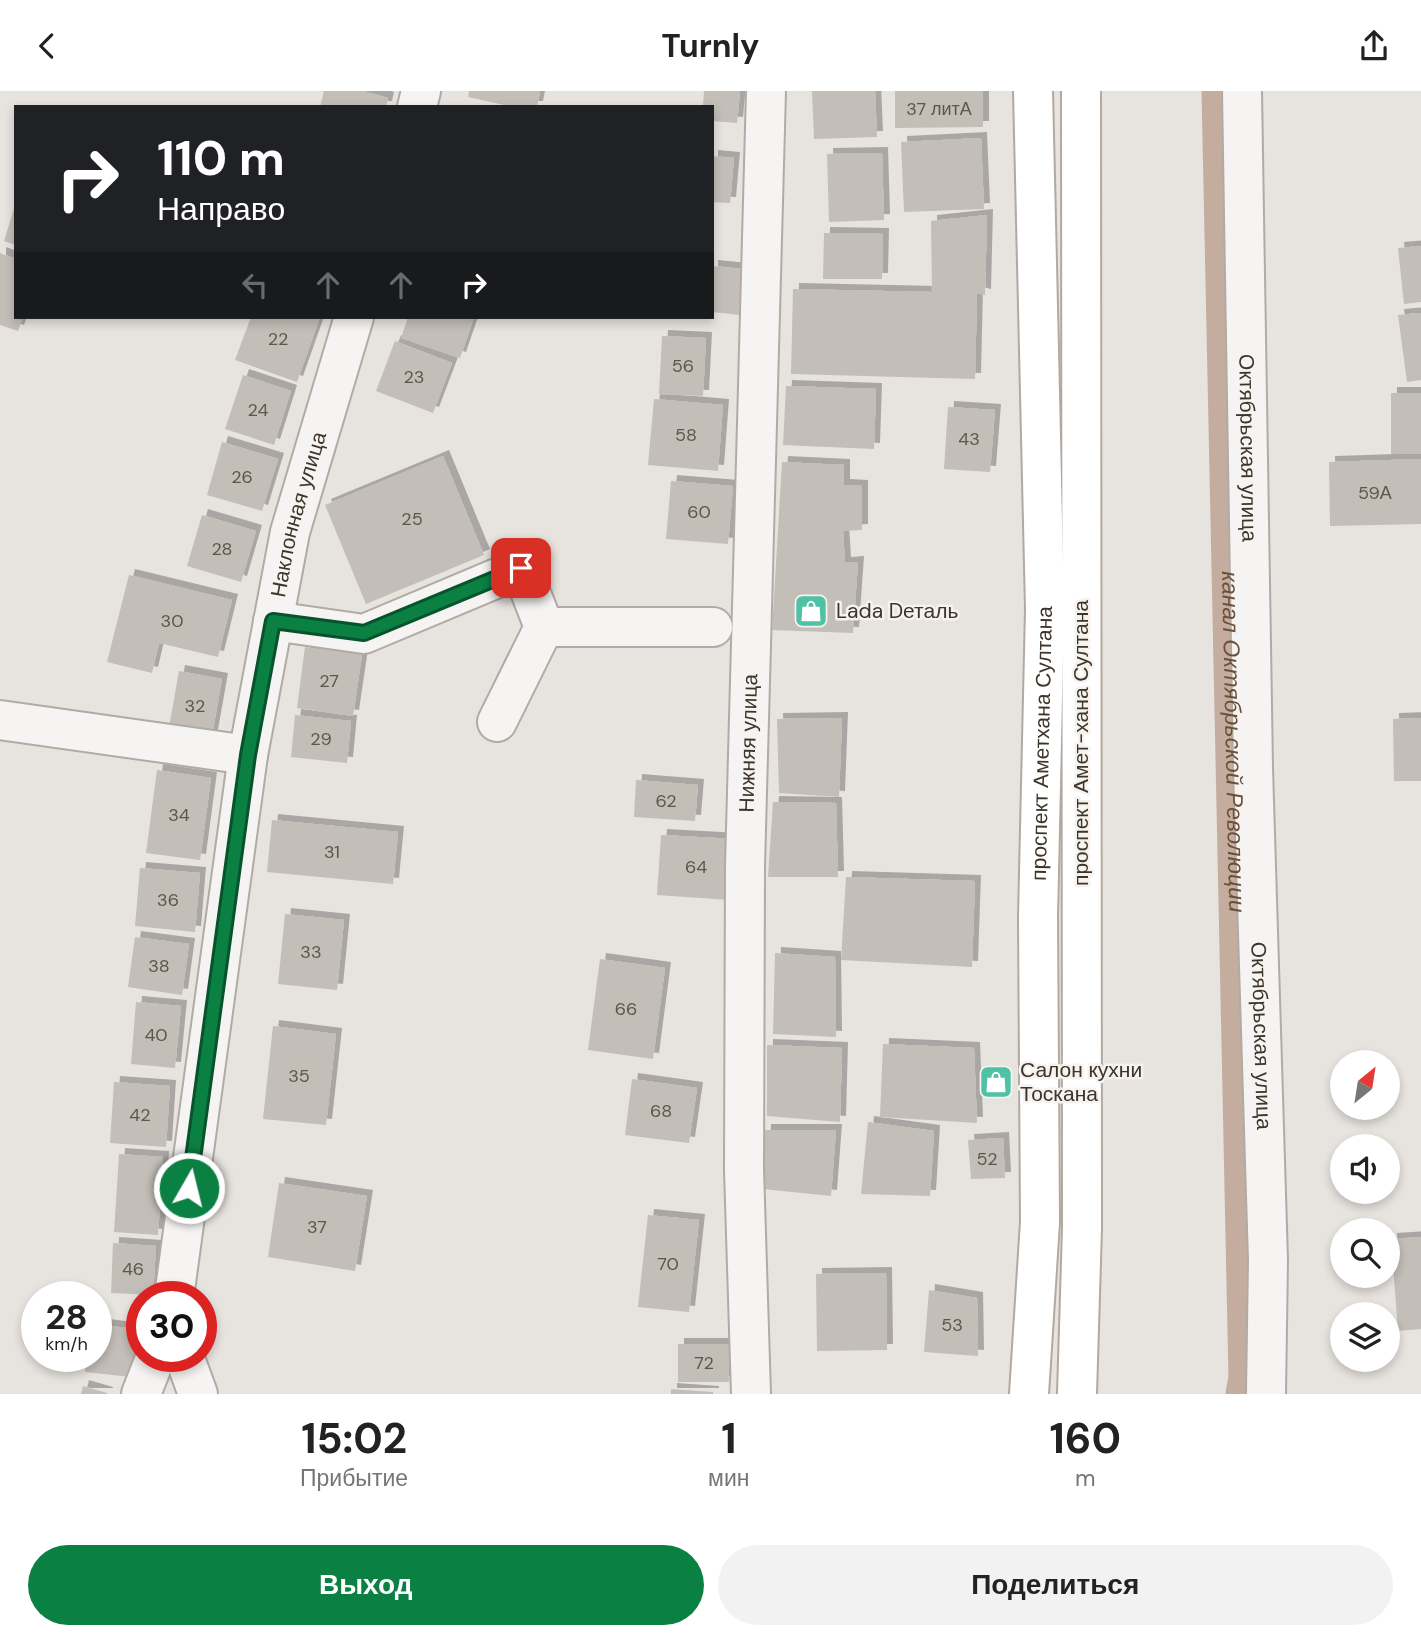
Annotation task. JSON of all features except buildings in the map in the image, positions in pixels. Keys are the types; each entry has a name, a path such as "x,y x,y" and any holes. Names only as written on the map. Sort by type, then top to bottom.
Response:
{"main road":[{"name":"проспект Аметхана Султана","path":"1029,1394 1040,1222 1038,917 1045,609 1033,91"},
{"name":"проспект Амет-хана Султана","path":"1077,1394 1082,1228 1081,91"}],"street":[{"name":"Нижняя улица","path":"751,1394 744,1170 745,866 766,91"},
{"name":"Октябрьская улица","path":"1242,91 1253,768 1268,1260 1266,1394"},
{"name":"Наклонная улица","path":"176,1281 248,755 290,532 353,319"},
{"path":"273,621 364,633 521,568 544,627 497,722"},
{"path":"544,627 713,627"},
{"path":"0,719 248,755"},
{"path":"141,1394 150,1372"},
{"path":"190,1372 198,1394"}],"waterway":[{"name":"канал Октябрьской Революции","path":"1220,91 1247,1378 1244,1394"}],"place":[{"name":"Lada Dеталь","path":"811,611"},
{"name":"Салон кухни Тоскана","path":"996,1082"}],"route":[{"path":"189,1188 248,755 273,621 364,633 521,568"}]}
